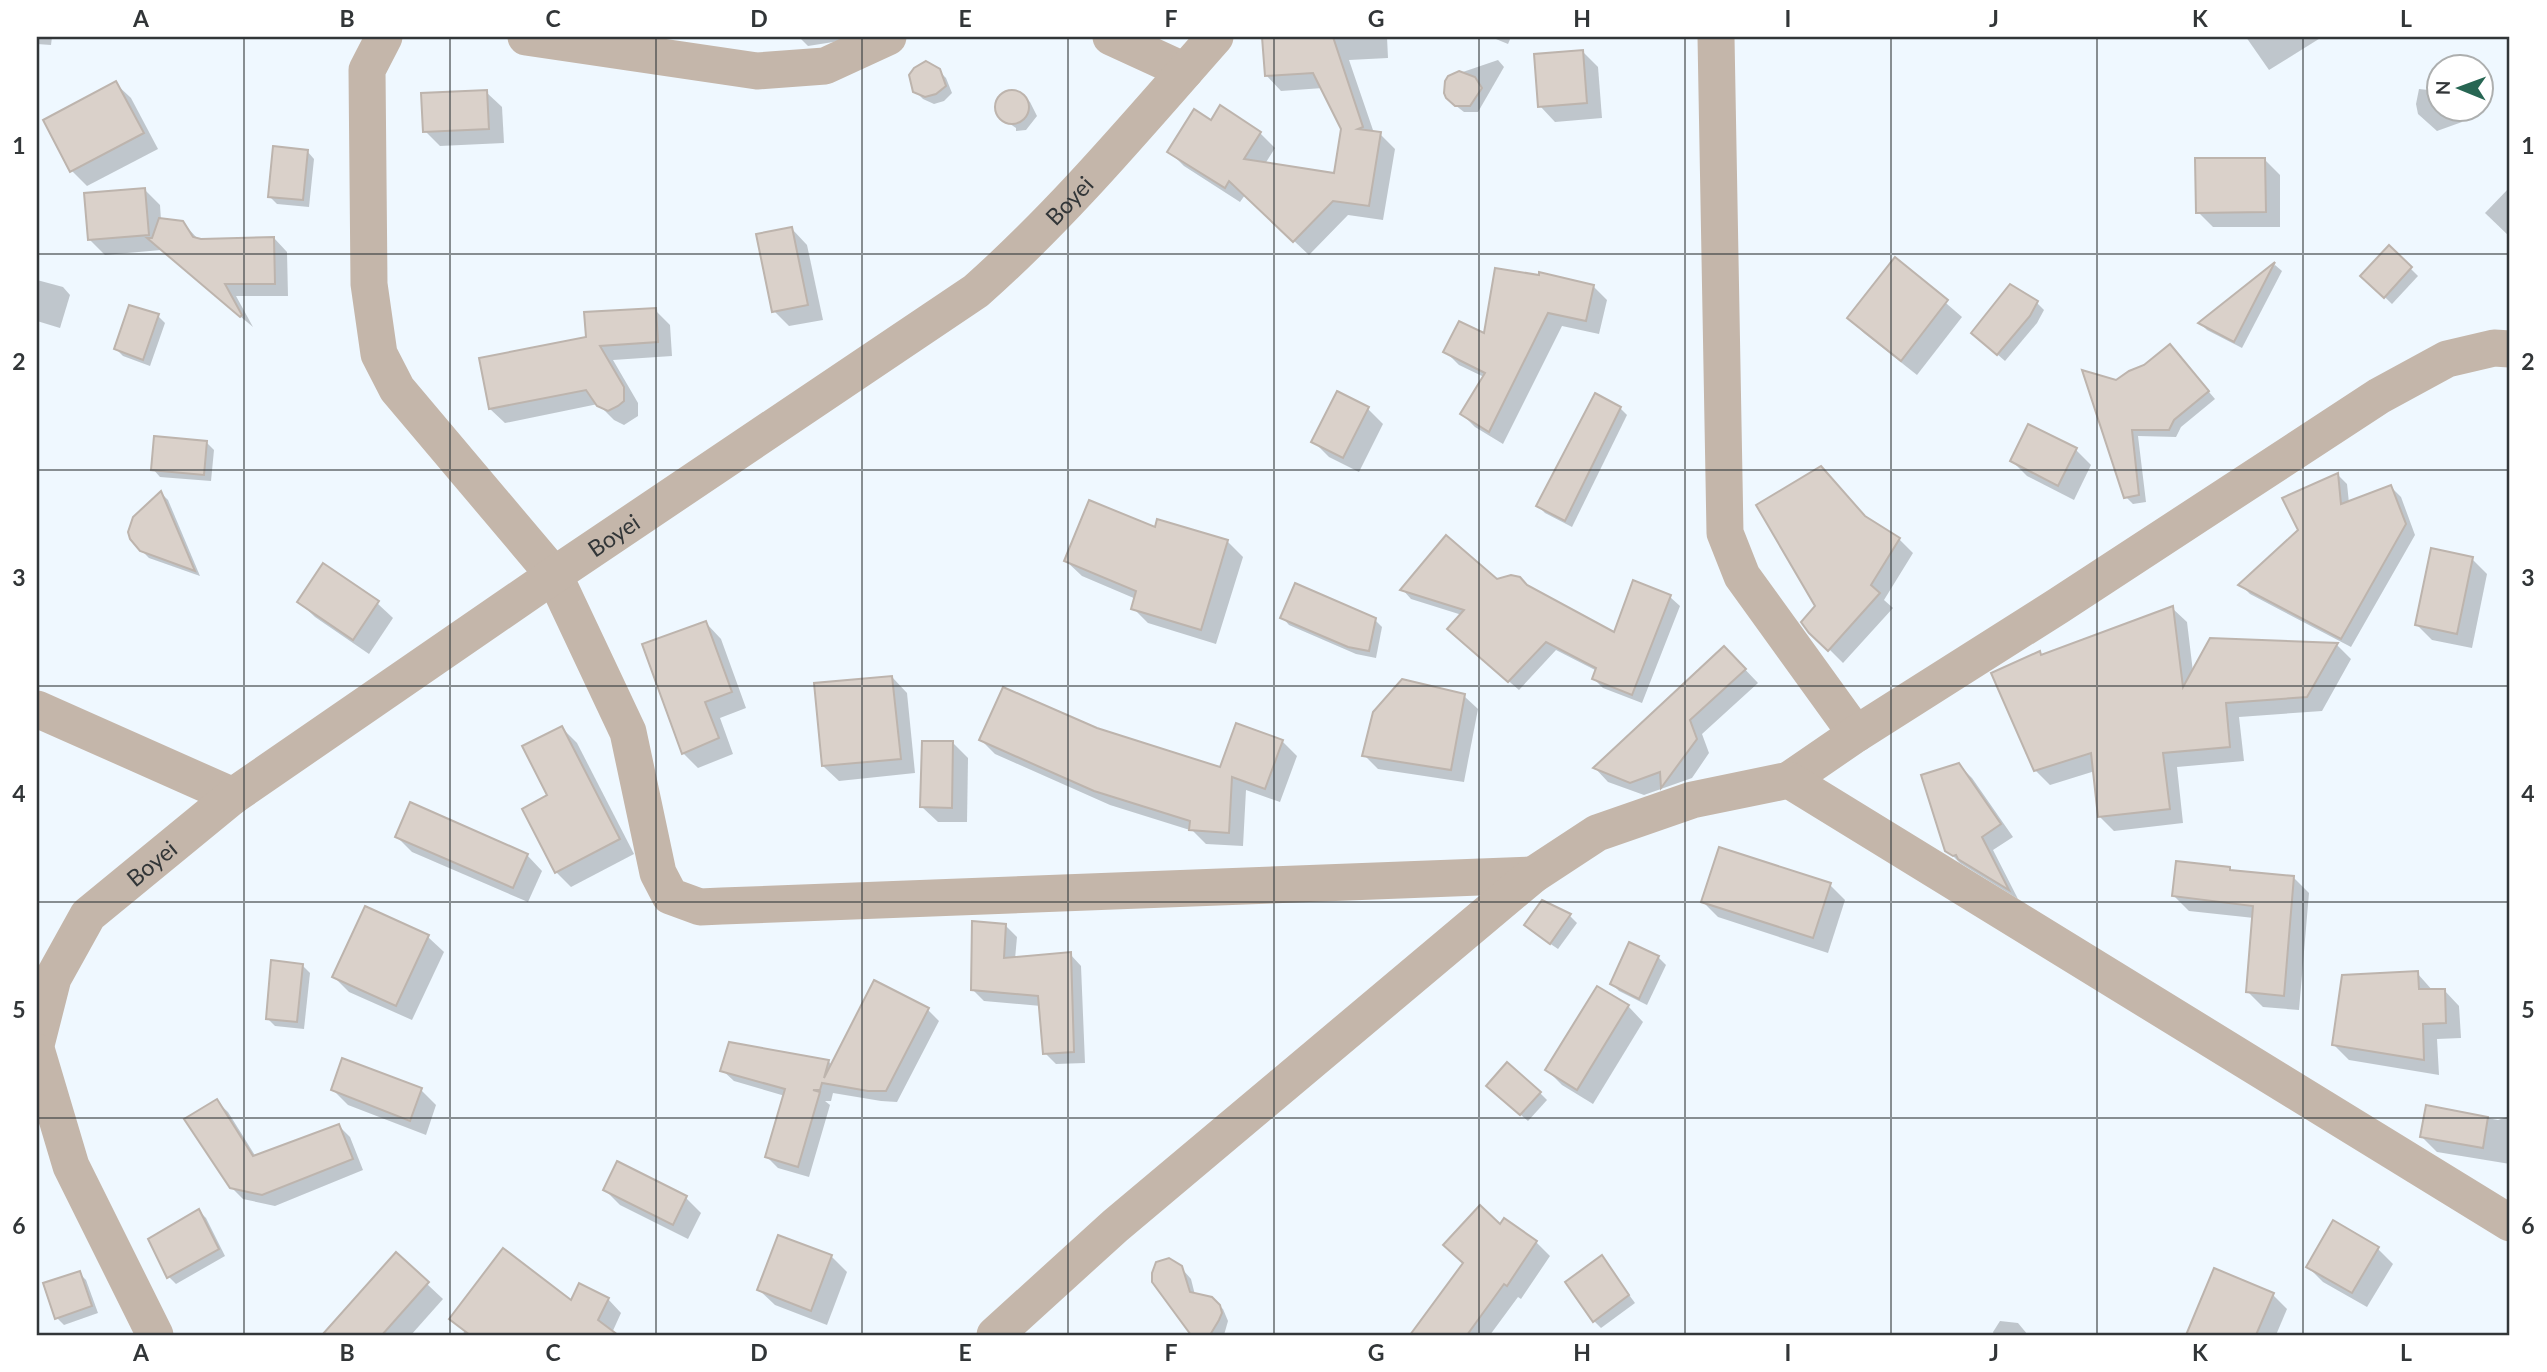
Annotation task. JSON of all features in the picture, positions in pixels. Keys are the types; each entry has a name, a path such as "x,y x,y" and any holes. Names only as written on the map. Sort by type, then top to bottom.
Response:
{"street":[{"path":"384,37 367,70 369,284 379,354 397,390 554,575 628,732 658,873 670,896 700,906 1533,875"},
{"path":"526,37 757,71 825,66 888,37"},
{"path":"1111,37 1185,71"},
{"name":"Boyei","path":"37,1041 53,978 88,915 233,796 554,575 976,291 1020,252 1066,204 1215,37"},
{"path":"1716,37 1726,533 1742,576 1856,734"},
{"path":"995,1335 1115,1226 1533,875 1597,833 1692,800 1789,780 2379,396 2447,359 2494,348 2510,349"},
{"path":"37,709 233,796"},
{"path":"1789,780 2510,1223"},
{"path":"37,1052 71,1166 155,1335"}],"building":[{"path":"1262,37 1333,37 1363,127 1358,129 1381,132 1369,206 1333,201 1293,242 1229,181 1225,188 1167,152 1194,109 1211,120 1220,105 1261,132 1244,159 1334,173 1341,129 1313,73 1265,76"},
{"path":"1583,50 1587,103 1538,107 1534,54"},
{"path":"926,61 940,69 946,86 936,94 925,97 913,92 909,75 914,68"},
{"path":"1459,71 1475,77 1482,88 1470,106 1455,106 1444,93 1448,76"},
{"path":"116,81 144,133 70,172 43,120"},
{"path":"487,90 489,129 423,132 421,93"},
{"path":"1012,90 1024,95 1029,107 1024,119 1012,124 1000,119 995,107 1000,95"},
{"path":"273,146 308,150 303,200 268,197"},
{"path":"2195,158 2265,158 2266,212 2196,213"},
{"path":"145,188 149,235 88,240 84,193"},
{"path":"159,218 183,221 193,237 201,239 274,237 275,284 225,284 242,315 240,317 147,238 152,238"},
{"path":"792,227 808,305 772,312 756,234"},
{"path":"2389,245 2412,267 2384,298 2360,276"},
{"path":"1895,257 1948,300 1901,361 1847,318"},
{"path":"2275,262 2234,342 2198,323"},
{"path":"1495,268 1539,275 1539,272 1594,285 1586,321 1548,313 1489,432 1460,414 1485,373 1443,352 1459,321 1484,333"},
{"path":"2010,284 2038,301 2030,316 1997,355 1971,333"},
{"path":"129,305 159,314 143,360 114,349"},
{"path":"656,308 658,342 600,346 624,387 624,401 618,406 608,411 597,406 586,390 489,409 479,358 586,337 584,312"},
{"path":"2170,344 2209,391 2174,420 2169,430 2132,430 2139,495 2124,498 2082,370 2116,380 2144,365"},
{"path":"1337,391 1369,407 1343,458 1311,442"},
{"path":"1595,393 1621,407 1565,521 1536,506"},
{"path":"2028,424 2077,448 2058,486 2010,461"},
{"path":"154,436 207,441 204,475 151,470"},
{"path":"1821,466 1865,516 1900,538 1871,585 1880,593 1828,651 1801,622 1815,606 1756,505"},
{"path":"2338,473 2341,504 2391,485 2406,524 2341,639 2238,585 2298,530 2282,498"},
{"path":"161,491 195,571 140,551 130,539 128,532 133,517"},
{"path":"1089,500 1155,527 1157,519 1228,540 1201,630 1131,609 1136,591 1064,561"},
{"path":"1446,535 1497,579 1511,575 1520,577 1527,585 1614,632 1633,580 1671,595 1632,695 1592,679 1596,668 1546,642 1508,682 1447,629 1464,610 1400,590"},
{"path":"2431,548 2473,557 2457,634 2415,625"},
{"path":"323,563 379,601 353,640 297,602"},
{"path":"1295,583 1376,618 1369,651 1348,647 1280,618"},
{"path":"2173,606 2183,687 2210,638 2338,643 2307,697 2226,703 2230,747 2163,753 2170,809 2098,817 2091,753 2034,771 1991,673 2040,651 2041,655"},
{"path":"706,621 732,692 705,702 719,738 682,754 642,644"},
{"path":"1724,646 1746,669 1690,720 1697,739 1661,788 1660,772 1630,783 1593,768"},
{"path":"892,676 901,759 822,766 814,683"},
{"path":"1402,679 1465,694 1451,770 1362,756 1373,712"},
{"path":"1003,687 1097,728 1220,767 1236,723 1283,740 1265,789 1232,777 1229,833 1189,830 1190,821 1094,791 979,740"},
{"path":"562,726 620,839 555,873 522,809 547,795 522,746"},
{"path":"922,741 953,741 952,808 920,807"},
{"path":"1959,763 2001,824 1982,837 2009,890 1958,859 1956,855 1945,851 1921,775"},
{"path":"410,802 528,854 513,888 395,837"},
{"path":"1719,847 1831,883 1813,938 1701,902"},
{"path":"2176,861 2230,867 2230,870 2294,876 2284,996 2246,992 2253,906 2172,896"},
{"path":"1542,900 1571,914 1550,944 1524,925"},
{"path":"365,906 429,935 396,1006 332,977"},
{"path":"972,921 1006,924 1004,958 1071,952 1074,1052 1043,1054 1038,996 971,990"},
{"path":"1629,942 1659,956 1639,999 1610,984"},
{"path":"271,960 303,964 297,1022 266,1019"},
{"path":"2418,971 2419,989 2445,989 2446,1023 2423,1024 2424,1060 2332,1045 2342,975"},
{"path":"874,980 929,1008 886,1091 868,1091 822,1083 820,1090 813,1090 820,1092 798,1167 765,1157 785,1089 720,1071 729,1042 829,1060 824,1078"},
{"path":"1597,986 1629,1005 1577,1090 1545,1070"},
{"path":"342,1058 422,1088 410,1121 331,1090"},
{"path":"1507,1062 1541,1092 1520,1115 1486,1086"},
{"path":"217,1099 253,1156 339,1124 353,1159 262,1195 230,1188 184,1119"},
{"path":"2426,1105 2488,1117 2483,1148 2420,1137"},
{"path":"617,1161 687,1196 673,1225 603,1190"},
{"path":"1480,1205 1500,1224 1504,1218 1537,1241 1507,1286 1504,1284 1467,1335 1410,1335 1463,1263 1443,1245"},
{"path":"199,1209 219,1249 167,1278 148,1239"},
{"path":"2333,1220 2379,1247 2352,1293 2306,1267"},
{"path":"778,1235 832,1255 811,1311 757,1290"},
{"path":"503,1248 571,1300 579,1283 609,1298 598,1320 618,1335 470,1335 449,1319"},
{"path":"396,1252 429,1282 382,1335 322,1335"},
{"path":"1602,1255 1629,1295 1593,1322 1565,1282"},
{"path":"1169,1258 1182,1266 1190,1292 1212,1297 1220,1305 1222,1313 1210,1335 1191,1335 1152,1282 1156,1262"},
{"path":"2214,1268 2274,1293 2256,1335 2186,1335"},
{"path":"80,1271 92,1306 55,1319 43,1283"}]}
